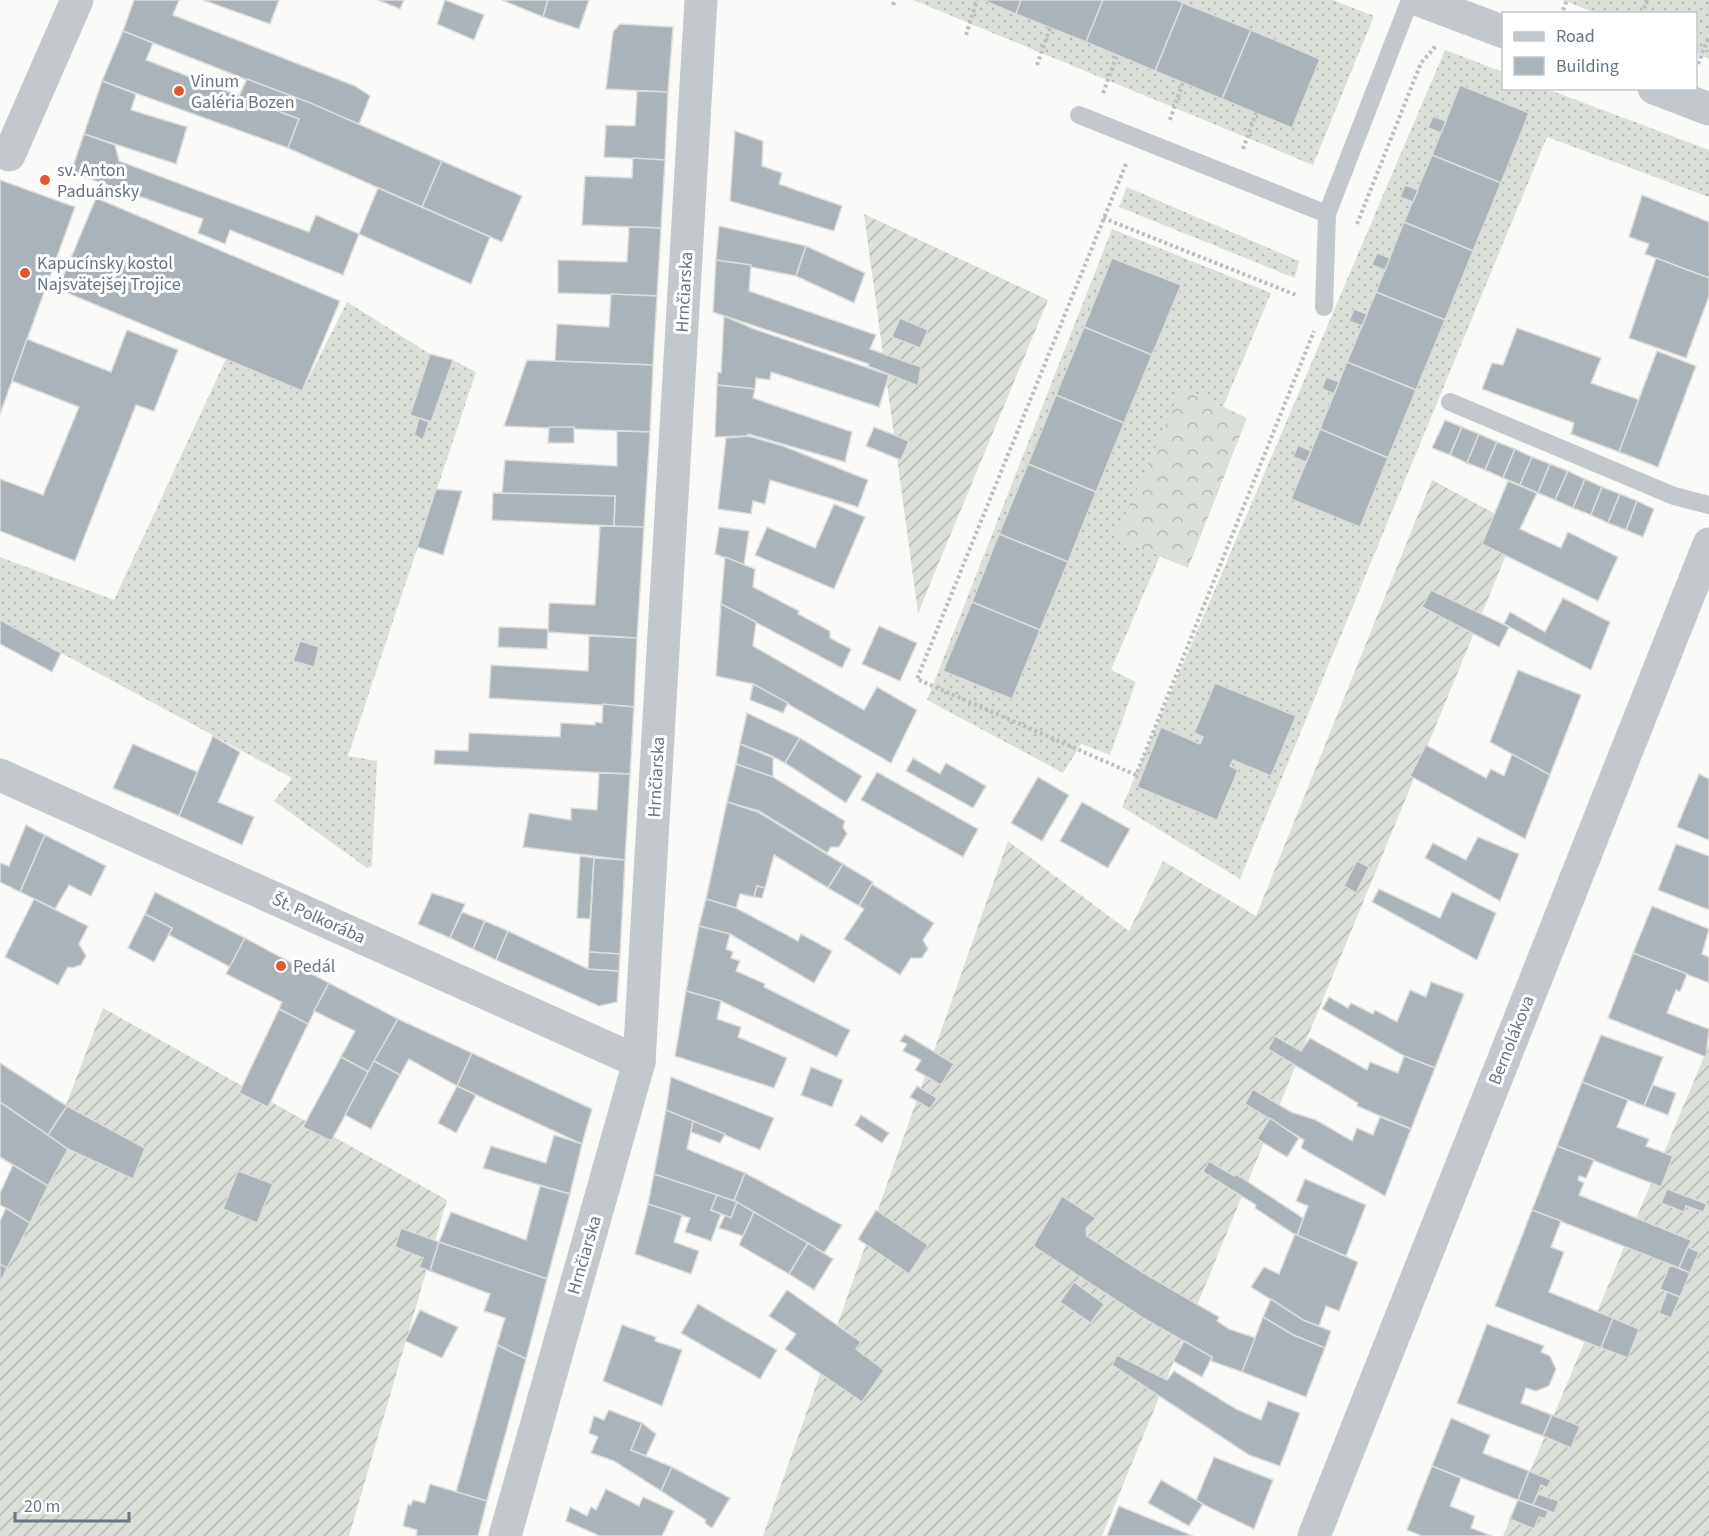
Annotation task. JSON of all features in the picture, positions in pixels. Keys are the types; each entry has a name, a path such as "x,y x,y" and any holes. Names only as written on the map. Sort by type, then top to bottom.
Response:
{"street":[{"path":"9,155 77,0"},
{"name":"Hrnčiarska","path":"505,1536 639,1062 701,0"},
{"path":"1419,0 1502,32"},
{"path":"1659,90 1709,109"},
{"name":"Bernolákova","path":"1314,1536 1709,544"},
{"name":"Št. Polkorába","path":"0,775 639,1062"}],"lane":[{"path":"1324,307 1327,214 1410,0"},
{"path":"1079,115 1327,214"},
{"path":"1450,402 1674,496 1709,505"}],"path":[{"path":"893,5 895,0"},
{"path":"966,35 977,0"},
{"path":"1563,10 1567,0"},
{"path":"1037,65 1050,28"},
{"path":"1698,64 1709,36"},
{"path":"1355,230 1421,63 1443,41"},
{"path":"1104,93 1117,55"},
{"path":"1170,120 1183,82"},
{"path":"1243,150 1256,113"},
{"path":"1103,218 1324,307 1136,775 917,679 1103,218 1136,138"}],"green space":[{"path":"913,0 1333,0 1374,16 1313,165"},
{"path":"1562,0 1709,0 1709,59 1697,53 1697,12 1593,12"},
{"path":"1445,50 1502,72 1502,90 1550,90 1709,150 1709,197 1547,137 1240,879 1122,807"},
{"path":"1127,187 1299,261 1295,278 1119,207"},
{"path":"864,214 1048,300 918,613"},
{"path":"1112,229 1271,293 1223,407 1182,387 1160,556 1111,670 1136,682 1110,755 1081,744 1063,773 927,700"},
{"path":"347,302 430,354 410,415 419,418 414,436 423,439 453,360 476,372 348,756 377,761 372,866 367,868 274,801 292,778 0,620 0,557 114,600 226,359 302,391"},
{"path":"1182,387 1247,418 1188,568 1115,538"},
{"path":"1432,480 1518,526 1102,1536 763,1536 1008,841 1129,931 1163,861 1256,916"},
{"path":"103,1008 447,1200 349,1536 0,1536 0,1278"},
{"path":"1709,1045 1709,1536 1503,1536"}],"building":[{"path":"134,0 179,0 173,15 355,86 370,96 359,124 123,31"},
{"path":"203,0 279,0 270,24"},
{"path":"378,0 404,0 400,9"},
{"path":"445,0 484,15 474,40 437,24"},
{"path":"502,0 548,0 543,17"},
{"path":"548,0 589,0 579,29 543,17"},
{"path":"983,0 1021,0 1016,14"},
{"path":"1021,0 1103,0 1086,42 1016,14"},
{"path":"1103,0 1177,0 1183,3 1155,71 1086,42"},
{"path":"1183,3 1251,30 1222,99 1155,71"},
{"path":"620,24 673,27 668,92 606,89 613,32"},
{"path":"1251,30 1320,59 1292,128 1222,99"},
{"path":"123,31 153,43 146,60 299,119 288,148 102,81"},
{"path":"247,79 313,104 442,161 422,207 288,148 299,119 239,96"},
{"path":"102,81 136,94 131,110 187,127 176,164 84,134"},
{"path":"1460,85 1529,113 1501,183 1432,155"},
{"path":"637,91 668,92 665,160 604,157 606,125 635,126"},
{"path":"1433,116 1446,121 1441,133 1428,128"},
{"path":"735,131 763,141 762,166 782,173 779,184 842,206 834,231 730,201"},
{"path":"84,134 115,145 119,161 309,232 316,215 359,234 343,275 230,230 225,244 198,233 203,219 71,172"},
{"path":"1432,155 1501,183 1473,251 1404,222"},
{"path":"633,158 665,160 661,228 582,225 585,176 632,178"},
{"path":"442,161 522,196 502,242 422,207"},
{"name":"Kapucínsky kostol Najsvätejšej Trojice","path":"0,180 75,207 0,414"},
{"path":"1405,185 1418,190 1413,202 1400,197"},
{"path":"378,188 490,237 471,284 359,234"},
{"path":"1642,195 1709,222 1709,278 1645,254 1649,244 1629,237"},
{"path":"96,198 340,301 302,391 58,289"},
{"path":"1404,222 1473,251 1445,320 1376,292"},
{"path":"719,226 806,246 796,276 716,260"},
{"path":"629,227 661,228 657,296 558,293 558,260 627,262"},
{"path":"806,246 865,273 854,303 796,276"},
{"path":"1377,253 1390,258 1385,270 1372,265"},
{"path":"1112,258 1181,285 1152,355 1084,327"},
{"path":"1656,258 1709,278 1709,296 1686,358 1629,338"},
{"path":"716,260 751,265 749,291 876,335 870,349 921,367 918,386 868,366 869,364 713,312"},
{"path":"1376,292 1445,320 1416,390 1347,362"},
{"path":"611,294 657,296 653,365 555,361 557,324 609,327"},
{"path":"1354,309 1367,314 1362,326 1349,321"},
{"path":"724,316 754,329 889,375 879,407 771,372 770,380 756,378 755,389 717,385 718,372 721,373"},
{"path":"900,318 928,330 920,348 892,337"},
{"path":"1084,327 1152,355 1124,423 1056,395"},
{"path":"1517,328 1601,358 1591,383 1640,400 1619,452 1571,434 1574,423 1482,389 1492,363 1503,365"},
{"path":"127,330 178,350 154,411 136,405 75,561 0,531 0,479 43,495 79,407 12,381 27,339 111,372"},
{"path":"1657,351 1696,366 1658,467 1619,452"},
{"path":"430,354 453,360 431,422 410,415"},
{"path":"527,360 653,365 650,432 504,426"},
{"path":"1347,362 1416,390 1388,458 1320,429"},
{"path":"1326,377 1339,382 1334,394 1322,389"},
{"path":"717,385 755,389 753,398 852,432 845,462 748,434 748,436 715,437"},
{"path":"1056,395 1124,423 1096,492 1028,464"},
{"path":"419,418 429,422 423,440 414,435"},
{"path":"1445,420 1462,427 1450,455 1432,448"},
{"path":"549,427 574,427 574,443 548,443"},
{"path":"874,427 909,441 901,460 866,446"},
{"path":"1462,427 1479,434 1467,463 1450,455"},
{"path":"1320,429 1388,458 1360,527 1291,499"},
{"path":"617,431 650,432 644,527 614,526 615,496 502,493 505,460 617,466"},
{"path":"1479,434 1497,442 1485,470 1467,463"},
{"path":"748,436 783,446 868,480 858,507 770,480 765,504 753,501 751,514 718,509 726,438"},
{"path":"1497,442 1515,449 1503,478 1485,470"},
{"path":"1298,445 1311,451 1306,462 1293,457"},
{"path":"1515,449 1532,457 1520,485 1503,478"},
{"path":"1532,457 1550,464 1538,493 1520,485"},
{"path":"1028,464 1096,492 1068,562 999,534"},
{"path":"1550,464 1568,471 1555,500 1538,493"},
{"path":"1568,471 1585,479 1573,508 1555,500"},
{"path":"1585,479 1602,487 1591,515 1573,508"},
{"path":"1508,481 1537,493 1520,529 1561,548 1568,532 1618,557 1598,601 1482,544"},
{"path":"1602,487 1620,494 1608,523 1591,515"},
{"path":"436,489 462,491 443,555 417,547"},
{"path":"493,493 615,496 614,526 492,520"},
{"path":"1620,494 1637,501 1626,530 1608,523"},
{"path":"1637,501 1654,509 1643,537 1626,530"},
{"path":"834,504 865,517 834,589 755,555 767,527 815,548"},
{"path":"600,526 644,527 637,638 548,632 549,603 595,605"},
{"path":"719,527 749,531 744,565 715,554"},
{"path":"999,534 1068,562 1040,630 972,602"},
{"path":"725,557 755,569 753,587 799,611 798,614 830,631 830,638 851,649 842,668 721,604"},
{"path":"1431,590 1509,627 1499,647 1422,607"},
{"path":"1563,598 1610,622 1591,670 1504,624 1510,612 1545,632"},
{"path":"972,602 1040,630 1012,699 943,671"},
{"path":"721,604 756,622 753,646 864,710 877,687 917,710 891,763 753,684 716,676"},
{"path":"0,620 61,653 52,672 0,644"},
{"path":"879,626 917,643 900,681 862,664"},
{"path":"499,627 548,629 547,649 498,647"},
{"path":"589,636 637,638 634,707 489,698 491,665 588,671"},
{"path":"300,641 319,647 314,667 293,661"},
{"path":"1518,670 1581,695 1550,775 1490,742"},
{"path":"1215,683 1296,716 1271,776 1233,760 1230,766 1238,770 1217,820 1137,787 1161,727 1200,744 1203,737 1194,733"},
{"path":"753,684 788,703 783,713 750,700"},
{"path":"603,704 634,707 630,774 434,764 435,750 468,751 469,733 560,737 561,723 595,725 595,722 602,723"},
{"path":"747,713 800,738 785,763 740,744"},
{"path":"213,736 240,752 218,802 254,817 242,845 179,816"},
{"path":"800,738 862,776 846,803 785,763"},
{"path":"133,744 197,772 179,816 113,788"},
{"path":"740,744 773,758 773,777 736,764"},
{"path":"1426,745 1486,778 1491,769 1504,776 1512,754 1550,775 1525,839 1410,776"},
{"path":"913,758 940,774 946,763 986,786 973,808 906,771"},
{"path":"736,764 773,777 845,821 843,827 847,834 839,847 831,847 827,853 759,811 727,802"},
{"path":"877,772 978,829 963,857 861,800"},
{"path":"599,773 630,774 625,860 523,847 529,813 571,820 571,808 597,810"},
{"path":"1699,774 1709,779 1709,840 1677,827"},
{"path":"1038,777 1069,795 1042,841 1011,823"},
{"path":"727,802 758,812 843,864 828,888 774,855 765,888 757,886 754,897 740,894 736,908 706,899"},
{"path":"1082,802 1130,829 1108,868 1060,841"},
{"path":"26,825 45,835 20,892 0,882 0,863 9,866"},
{"path":"45,835 106,866 91,896 69,885 55,909 20,892"},
{"path":"1478,837 1519,854 1500,901 1425,858 1433,843 1466,860"},
{"path":"1676,844 1709,856 1709,910 1658,890"},
{"path":"580,856 594,858 590,919 577,918"},
{"path":"594,858 625,860 620,954 589,952"},
{"path":"1357,861 1369,867 1356,893 1344,886"},
{"path":"843,864 873,882 859,906 828,888"},
{"path":"872,884 934,923 923,940 928,949 922,958 911,958 900,975 844,939 864,909 859,906"},
{"path":"757,886 765,888 762,898 754,897"},
{"path":"1379,889 1440,918 1452,892 1496,913 1477,960 1372,902"},
{"path":"155,892 245,938 230,967 169,935 172,928 145,914"},
{"path":"432,893 465,904 450,938 418,924"},
{"path":"34,899 88,926 79,944 86,956 81,965 68,967 58,985 5,957"},
{"path":"706,899 736,908 798,941 801,934 832,951 814,983 730,934 699,926"},
{"path":"1652,906 1709,929 1702,954 1709,957 1709,983 1633,953"},
{"path":"462,912 485,921 473,949 450,938"},
{"path":"145,914 172,928 154,962 128,948"},
{"path":"485,921 508,931 496,960 473,949"},
{"path":"699,926 730,934 726,949 733,952 731,958 740,961 736,971 850,1030 837,1057 721,1001 686,991"},
{"path":"508,931 588,969 619,971 617,1002 599,1006 496,960"},
{"path":"245,938 329,983 308,1024 279,1009 282,1002 226,974"},
{"path":"589,952 620,954 619,971 588,969"},
{"path":"1633,953 1687,974 1680,992 1676,990 1667,1013 1709,1029 1706,1057 1608,1018"},
{"path":"1431,982 1464,994 1435,1068 1404,1056 1322,1009 1329,997 1348,1008 1351,1003 1373,1014 1375,1010 1397,1022 1410,990 1426,997"},
{"path":"329,983 398,1019 369,1072 341,1057 355,1031 314,1011"},
{"path":"686,991 721,1001 717,1019 741,1027 738,1037 787,1058 774,1088 675,1056"},
{"path":"279,1009 308,1024 268,1107 239,1093"},
{"path":"398,1019 472,1053 457,1086 409,1059 400,1075 374,1061"},
{"path":"905,1034 954,1064 941,1085 915,1070 921,1060 903,1051 907,1044 900,1041"},
{"path":"1601,1035 1663,1057 1644,1106 1582,1082"},
{"path":"1275,1036 1301,1051 1310,1038 1367,1070 1370,1062 1398,1073 1404,1056 1435,1068 1411,1129 1357,1106 1358,1103 1268,1049"},
{"path":"472,1053 592,1109 582,1144 457,1086"},
{"path":"341,1057 369,1072 331,1141 303,1127"},
{"path":"374,1061 400,1075 371,1129 345,1115"},
{"path":"0,1063 67,1106 48,1135 0,1102"},
{"path":"811,1067 843,1080 832,1107 801,1095"},
{"path":"671,1077 774,1118 760,1150 666,1110"},
{"path":"1582,1082 1628,1100 1617,1127 1649,1139 1646,1146 1673,1156 1661,1187 1557,1146"},
{"path":"1653,1085 1676,1093 1668,1115 1644,1106"},
{"path":"457,1086 476,1095 456,1133 438,1123"},
{"path":"917,1086 937,1098 930,1109 910,1097"},
{"path":"1253,1089 1291,1112 1316,1120 1352,1141 1357,1128 1373,1135 1380,1117 1411,1129 1385,1196 1301,1148 1304,1140 1245,1104"},
{"path":"0,1102 68,1149 48,1186 0,1157"},
{"path":"67,1106 145,1148 133,1179 68,1149 48,1135"},
{"path":"666,1110 693,1121 687,1149 745,1173 734,1201 654,1174"},
{"path":"861,1115 889,1133 882,1143 855,1125"},
{"path":"1270,1118 1299,1138 1287,1157 1257,1139"},
{"path":"693,1121 725,1134 720,1143 691,1132"},
{"path":"554,1135 582,1144 570,1194 483,1168 491,1146 546,1163"},
{"path":"1557,1146 1594,1160 1586,1178 1579,1176 1578,1180 1584,1183 1579,1195 1691,1240 1679,1268 1532,1210"},
{"path":"1209,1161 1234,1176 1236,1174 1303,1218 1297,1236 1255,1208 1256,1205 1203,1172"},
{"path":"13,1165 48,1186 30,1223 0,1205 0,1193"},
{"path":"238,1171 273,1184 257,1223 223,1209"},
{"path":"745,1173 842,1225 824,1253 734,1201"},
{"path":"654,1174 717,1195 711,1210 721,1214 711,1241 685,1232 690,1218 648,1204"},
{"path":"1305,1179 1366,1205 1346,1256 1297,1236 1308,1206 1296,1201"},
{"path":"540,1186 570,1194 547,1279 439,1242 451,1212 526,1240"},
{"path":"1667,1189 1707,1204 1703,1212 1686,1206 1684,1212 1661,1203"},
{"path":"717,1195 737,1202 731,1218 711,1210"},
{"path":"1062,1196 1096,1218 1086,1228 1087,1236 1142,1272 1219,1317 1217,1321 1229,1329 1256,1338 1242,1372 1211,1361 1212,1357 1143,1318 1033,1246"},
{"path":"737,1202 754,1212 743,1236 719,1228 725,1215 731,1218"},
{"path":"648,1204 682,1215 674,1242 699,1251 691,1274 635,1254"},
{"path":"6,1208 30,1223 7,1268 0,1264 0,1221"},
{"path":"876,1210 928,1245 909,1274 858,1239"},
{"path":"1532,1210 1561,1221 1551,1247 1564,1252 1549,1292 1613,1318 1601,1348 1495,1306"},
{"path":"754,1212 808,1243 789,1274 739,1245"},
{"path":"401,1228 439,1242 430,1271 419,1267 423,1258 395,1247"},
{"path":"1295,1234 1358,1262 1339,1311 1326,1306 1319,1326 1303,1320 1251,1287 1264,1267 1279,1274"},
{"path":"439,1242 547,1279 526,1359 497,1345 505,1318 484,1311 490,1294 430,1271"},
{"path":"808,1243 833,1259 814,1290 789,1274"},
{"path":"1688,1247 1699,1252 1690,1273 1679,1268"},
{"path":"0,1264 7,1268 0,1283"},
{"path":"1670,1265 1690,1273 1680,1297 1660,1289"},
{"path":"1074,1282 1104,1304 1091,1323 1060,1302"},
{"path":"787,1290 861,1342 856,1349 884,1370 862,1402 785,1349 796,1334 769,1316"},
{"path":"1667,1292 1680,1297 1671,1318 1659,1313"},
{"path":"1271,1299 1303,1320 1331,1331 1325,1348 1293,1335 1263,1317"},
{"path":"698,1304 777,1350 760,1379 681,1333"},
{"path":"420,1310 458,1327 442,1358 405,1341"},
{"path":"1263,1317 1293,1335 1325,1348 1306,1397 1242,1372"},
{"path":"1613,1318 1639,1329 1628,1358 1601,1348"},
{"path":"1487,1324 1544,1346 1541,1352 1550,1356 1556,1369 1549,1386 1536,1391 1526,1388 1521,1403 1552,1415 1543,1436 1457,1403"},
{"path":"622,1325 656,1337 655,1341 682,1350 662,1406 603,1381"},
{"path":"1184,1341 1212,1357 1202,1377 1173,1361"},
{"path":"497,1345 526,1359 487,1501 456,1492"},
{"path":"1117,1355 1167,1380 1174,1371 1236,1409 1261,1420 1268,1401 1300,1413 1280,1466 1249,1455 1112,1365"},
{"path":"609,1410 642,1423 631,1450 672,1467 661,1491 614,1461 591,1453 598,1437 589,1433 594,1416 604,1420"},
{"path":"1552,1415 1580,1426 1571,1448 1543,1436"},
{"path":"1451,1418 1490,1435 1483,1453 1529,1471 1518,1500 1432,1466"},
{"path":"642,1423 656,1434 646,1456 631,1450"},
{"path":"1214,1457 1273,1480 1254,1529 1196,1501"},
{"path":"1432,1466 1461,1478 1450,1506 1475,1516 1471,1528 1492,1536 1422,1536 1407,1530"},
{"path":"672,1467 730,1498 712,1528 705,1523 706,1520 661,1491"},
{"path":"1529,1471 1551,1480 1547,1488 1541,1485 1533,1505 1518,1500"},
{"path":"1161,1480 1203,1504 1189,1526 1148,1503"},
{"path":"430,1484 487,1501 478,1536 416,1536 417,1530 403,1526 408,1504 411,1505 413,1500 425,1503"},
{"path":"606,1489 639,1506 643,1497 674,1511 662,1536 600,1536 566,1521 570,1507 587,1516 591,1507 596,1510"},
{"path":"1538,1494 1559,1501 1554,1513 1533,1505"},
{"path":"1518,1500 1548,1511 1545,1519 1539,1517 1534,1529 1510,1519"},
{"path":"1119,1506 1193,1536 1107,1536"}],"place":[{"name":"Vinum Galéria Bozen","path":"179,91"},
{"name":"sv. Anton Paduánsky","path":"45,180"},
{"name":"Kapucínsky kostol Najsvätejšej Trojice","path":"25,273"},
{"name":"Pedál","path":"281,966"}]}
